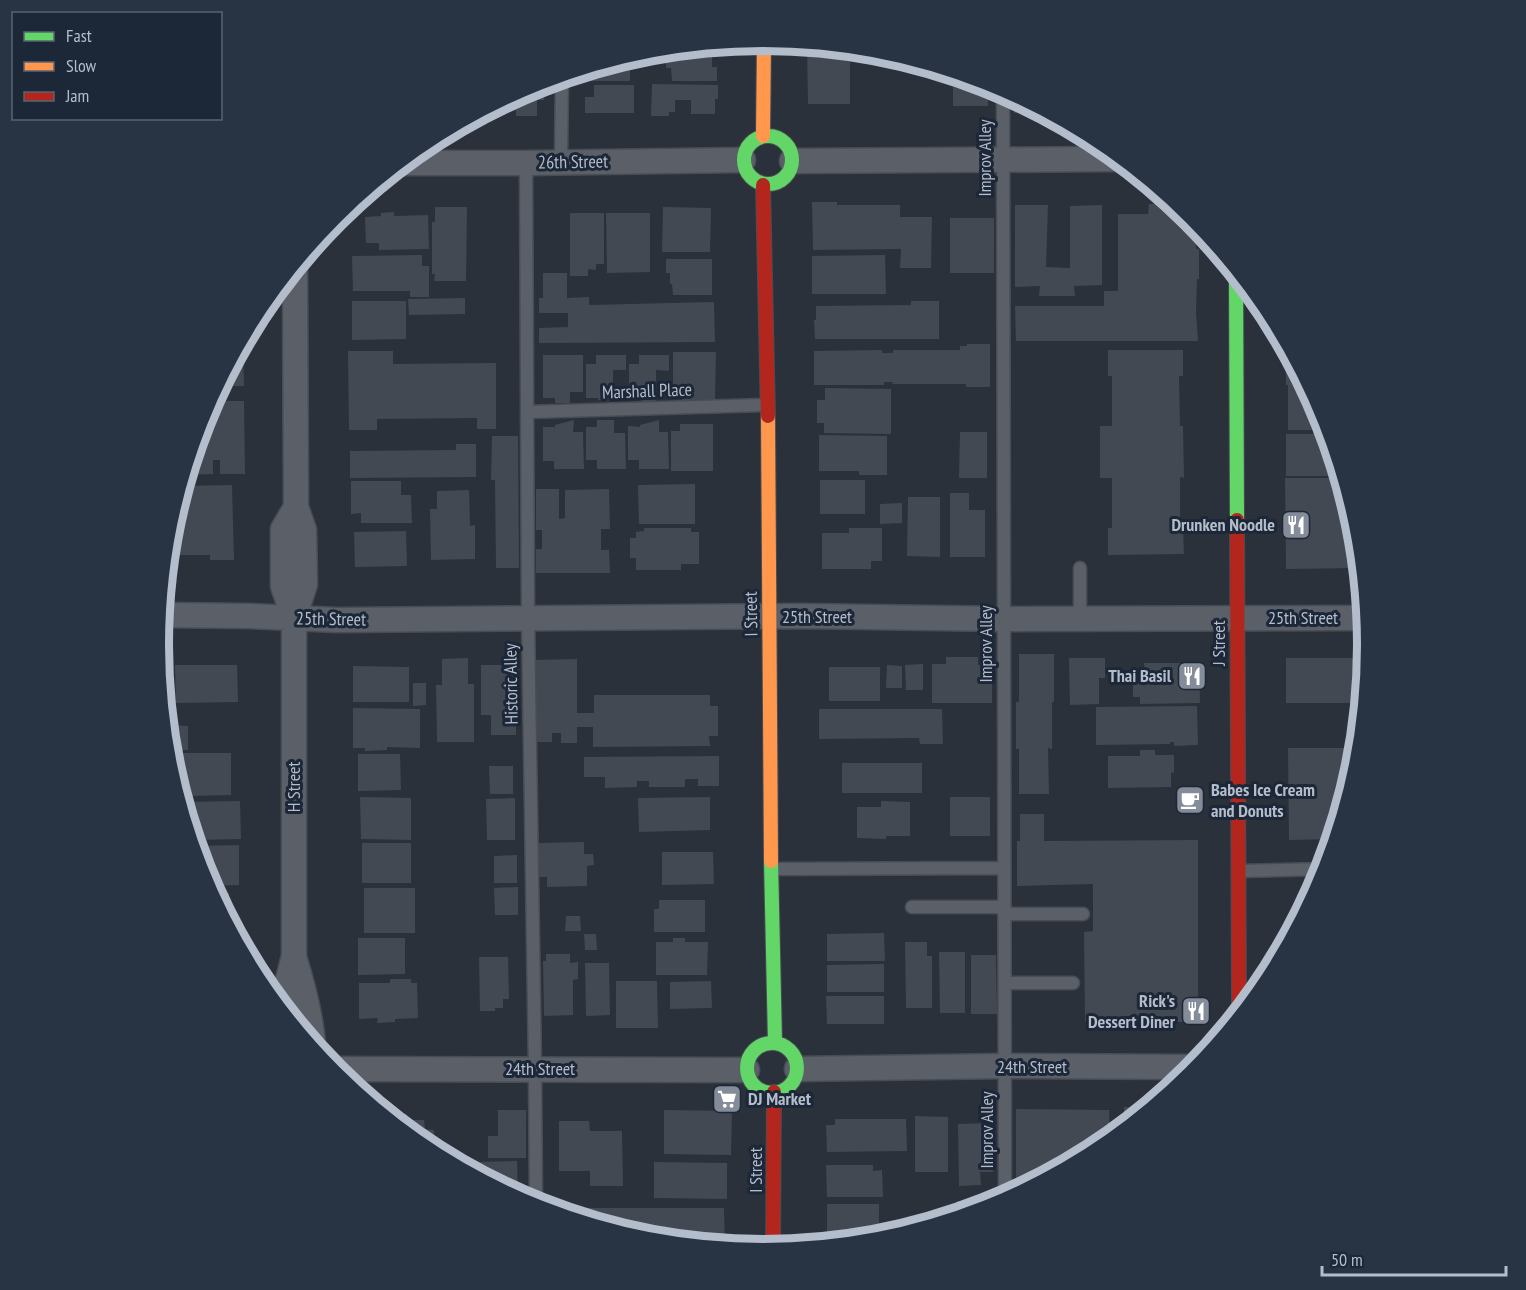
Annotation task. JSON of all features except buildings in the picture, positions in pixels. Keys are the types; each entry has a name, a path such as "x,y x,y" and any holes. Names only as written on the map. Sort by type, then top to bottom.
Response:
{"street":[{"path":"763,136 764,51"},
{"path":"763,136 771,136 788,147 792,161 791,168 777,183 757,182 747,173 744,166 743,160 747,147 751,142 763,136"},
{"path":"792,161 1104,159"},
{"name":"26th Street","path":"416,163 743,160"},
{"name":"I Street","path":"764,184 775,1042"},
{"name":"H Street","path":"284,997 294,956 294,618 305,584 304,530 296,507 295,279"},
{"name":"J Street","path":"1236,286 1239,1000"},
{"name":"25th Street","path":"170,615 250,615 338,620 769,617 1356,618"},
{"name":"H Street","path":"294,956 305,992 312,1032"},
{"path":"775,1042 791,1051 796,1059 797,1069 795,1077 785,1089 774,1092 761,1091 749,1078 747,1060 758,1046 775,1042"},
{"name":"24th Street","path":"797,1069 1005,1066 1181,1067"},
{"name":"24th Street","path":"347,1069 747,1070"},
{"name":"I Street","path":"773,1239 774,1092"}],"lane":[{"path":"561,162 562,87"},
{"name":"Improv Alley","path":"1003,102 1005,1187"},
{"name":"Historic Alley","path":"526,163 528,618 536,1194"},
{"name":"Marshall Place","path":"527,412 768,405"},
{"path":"1080,568 1080,618"},
{"path":"771,869 1005,868"},
{"path":"1239,871 1313,869"},
{"path":"912,907 1083,914"},
{"path":"1005,983 1073,983"}],"traffic: fast":[{"path":"763,136 773,136 788,146 792,160 788,174 782,180 773,184 763,184 748,174 744,165 744,155 754,140 763,136"},
{"path":"1236,286 1237,520"},
{"path":"771,861 775,1042"},
{"path":"767,1043 777,1043 790,1050 797,1063 797,1068 797,1073 790,1086 777,1093 767,1093 758,1089 751,1082 747,1073 747,1063 751,1054 758,1047 767,1043"}],"traffic: slow":[{"path":"763,136 764,51"},
{"path":"768,416 771,861"}],"traffic: jam":[{"path":"763,185 768,416"},
{"path":"1237,520 1239,1000"},
{"path":"773,1239 774,1092"}],"place":[{"name":"Drunken Noodle","path":"1296,525"},
{"name":"Thai Basil","path":"1192,676"},
{"name":"Babes Ice Cream and Donuts","path":"1190,800"},
{"name":"Rick's Dessert Diner","path":"1196,1011"},
{"name":"DJ Market","path":"727,1099"}]}
